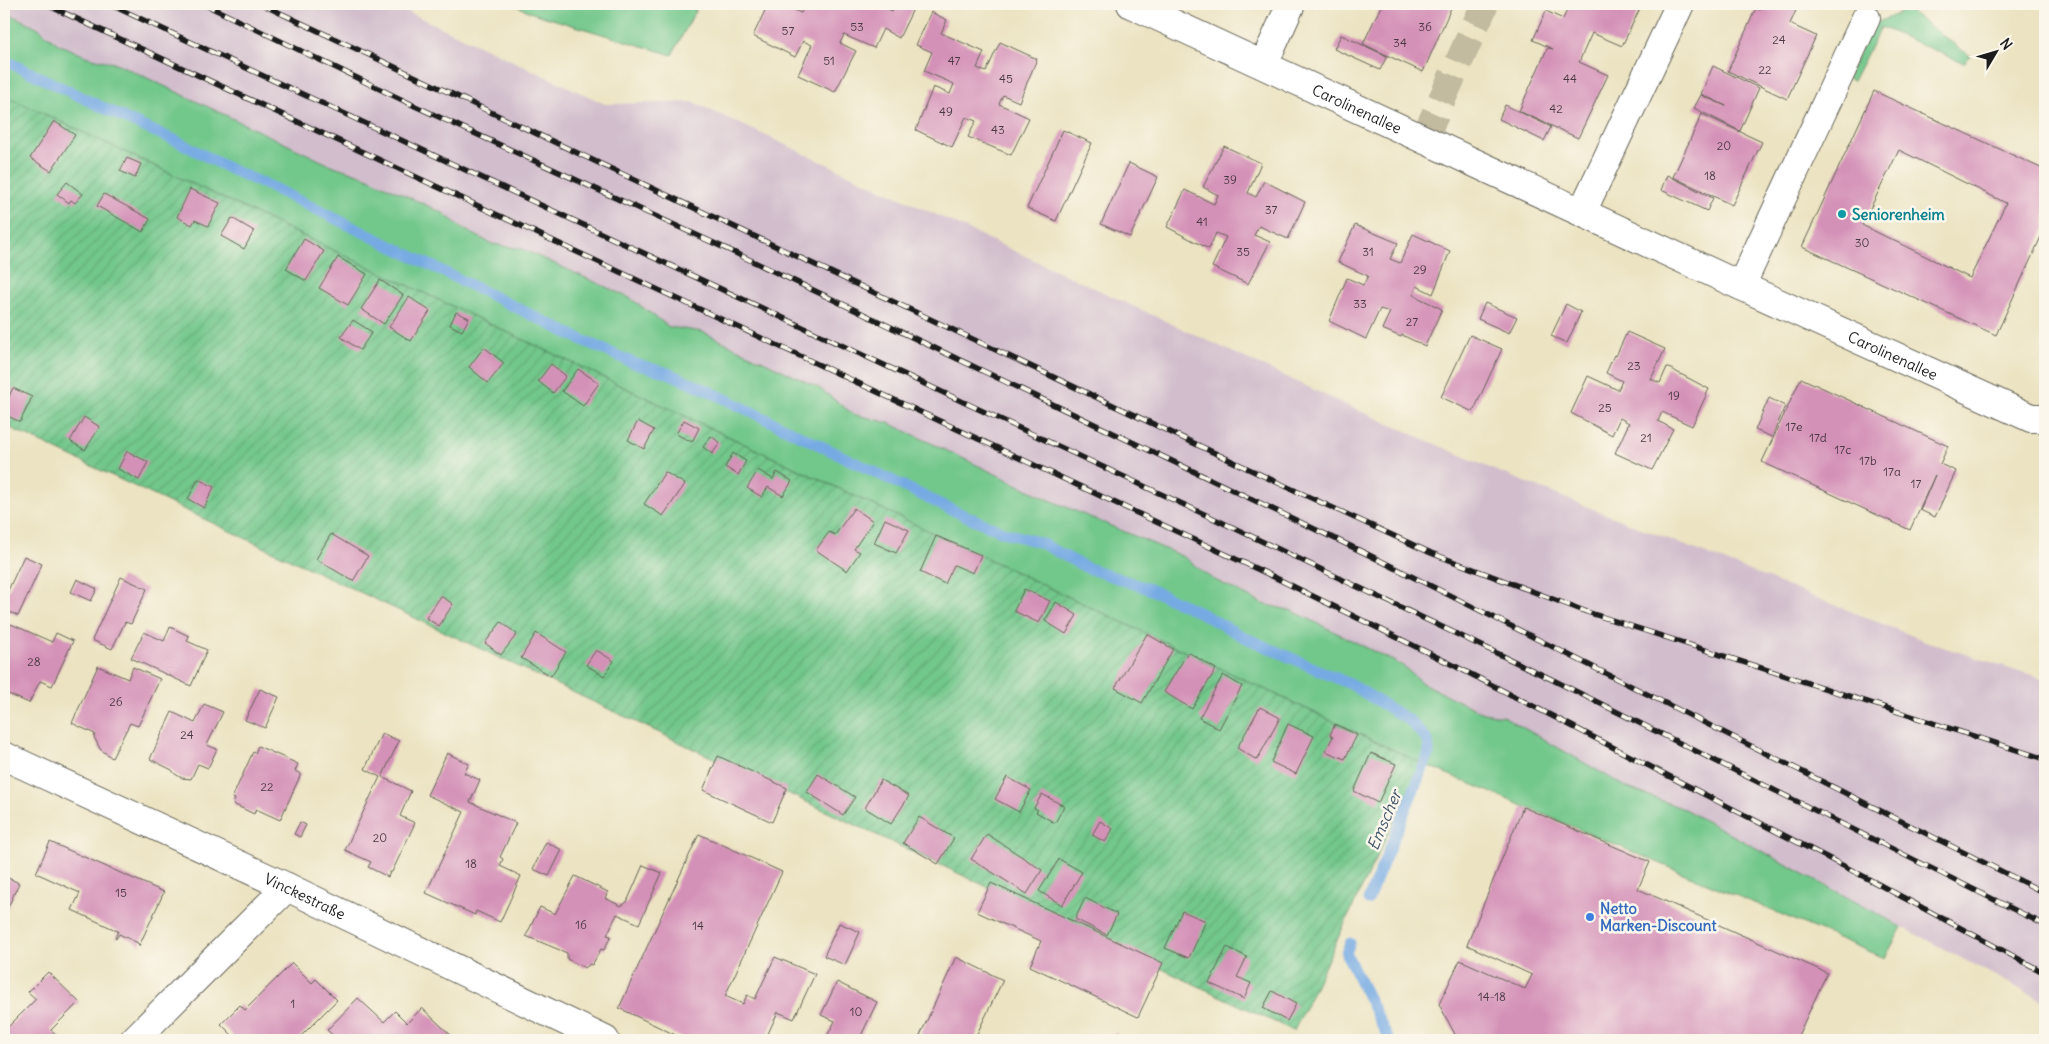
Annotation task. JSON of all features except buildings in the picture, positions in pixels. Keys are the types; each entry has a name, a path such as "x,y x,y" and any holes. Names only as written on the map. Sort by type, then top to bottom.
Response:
{"street":[{"name":"Carolinenallee","path":"1131,4 2031,418 2045,418"},
{"path":"1264,64 1291,4"},
{"path":"1582,212 1680,4"},
{"path":"1741,286 1866,18"},
{"name":"Vinckestraße","path":"4,756 287,887 605,1040"},
{"path":"134,1040 287,887"}],"shaded area":[{"path":"4,4 391,4 605,104 693,102 1342,403 1492,469 1933,644 2045,679 2045,1002 1684,809 1628,788 1503,716 1483,713 1422,683 1403,666 1293,611 1263,604 1211,578 1184,557 1052,501 889,423 853,414 819,388 703,332 669,327 630,298 522,249 492,244 462,228 443,213 364,176 328,165 118,64 88,57 58,44 37,27 4,12"}],"green space":[{"path":"513,4 699,4 672,55 532,13"},
{"path":"1903,6 1970,56 1964,63 1881,27 1853,81 1847,78 1873,24 1898,14"},
{"path":"4,12 37,27 58,44 88,57 118,64 328,164 364,176 443,213 462,228 492,244 522,249 630,298 669,327 703,332 819,388 853,414 889,423 1052,501 1184,557 1211,578 1263,604 1293,611 1403,666 1422,683 1483,713 1503,716 1628,788 1684,809 1902,927 1885,958 1421,763 4,95"},
{"path":"4,95 1421,763 1294,1031 4,425"}],"waterway":[{"path":"4,60 137,124 177,141 230,169 271,187 580,339 636,364 668,373 709,391 950,509 1003,532 1041,543 1085,567 1149,589 1195,610 1244,637 1352,685 1410,721 1428,741 1429,753 1368,900"},
{"name":"Emscher","path":"1350,943 1346,953 1389,1040"}],"tunnel":[{"path":"1424,139 1485,4"}],"railway":[{"path":"45,4 1270,575 1453,665 1861,875 2045,973"},
{"path":"109,4 1234,528 1549,678 2045,925"},
{"path":"204,4 415,106 729,250 1367,554 2045,893"},
{"path":"261,4 1431,553 1587,612 2045,759"}],"place":[{"name":"Seniorenheim","path":"1842,214"},
{"name":"Netto Marken-Discount","path":"1590,917"}]}
